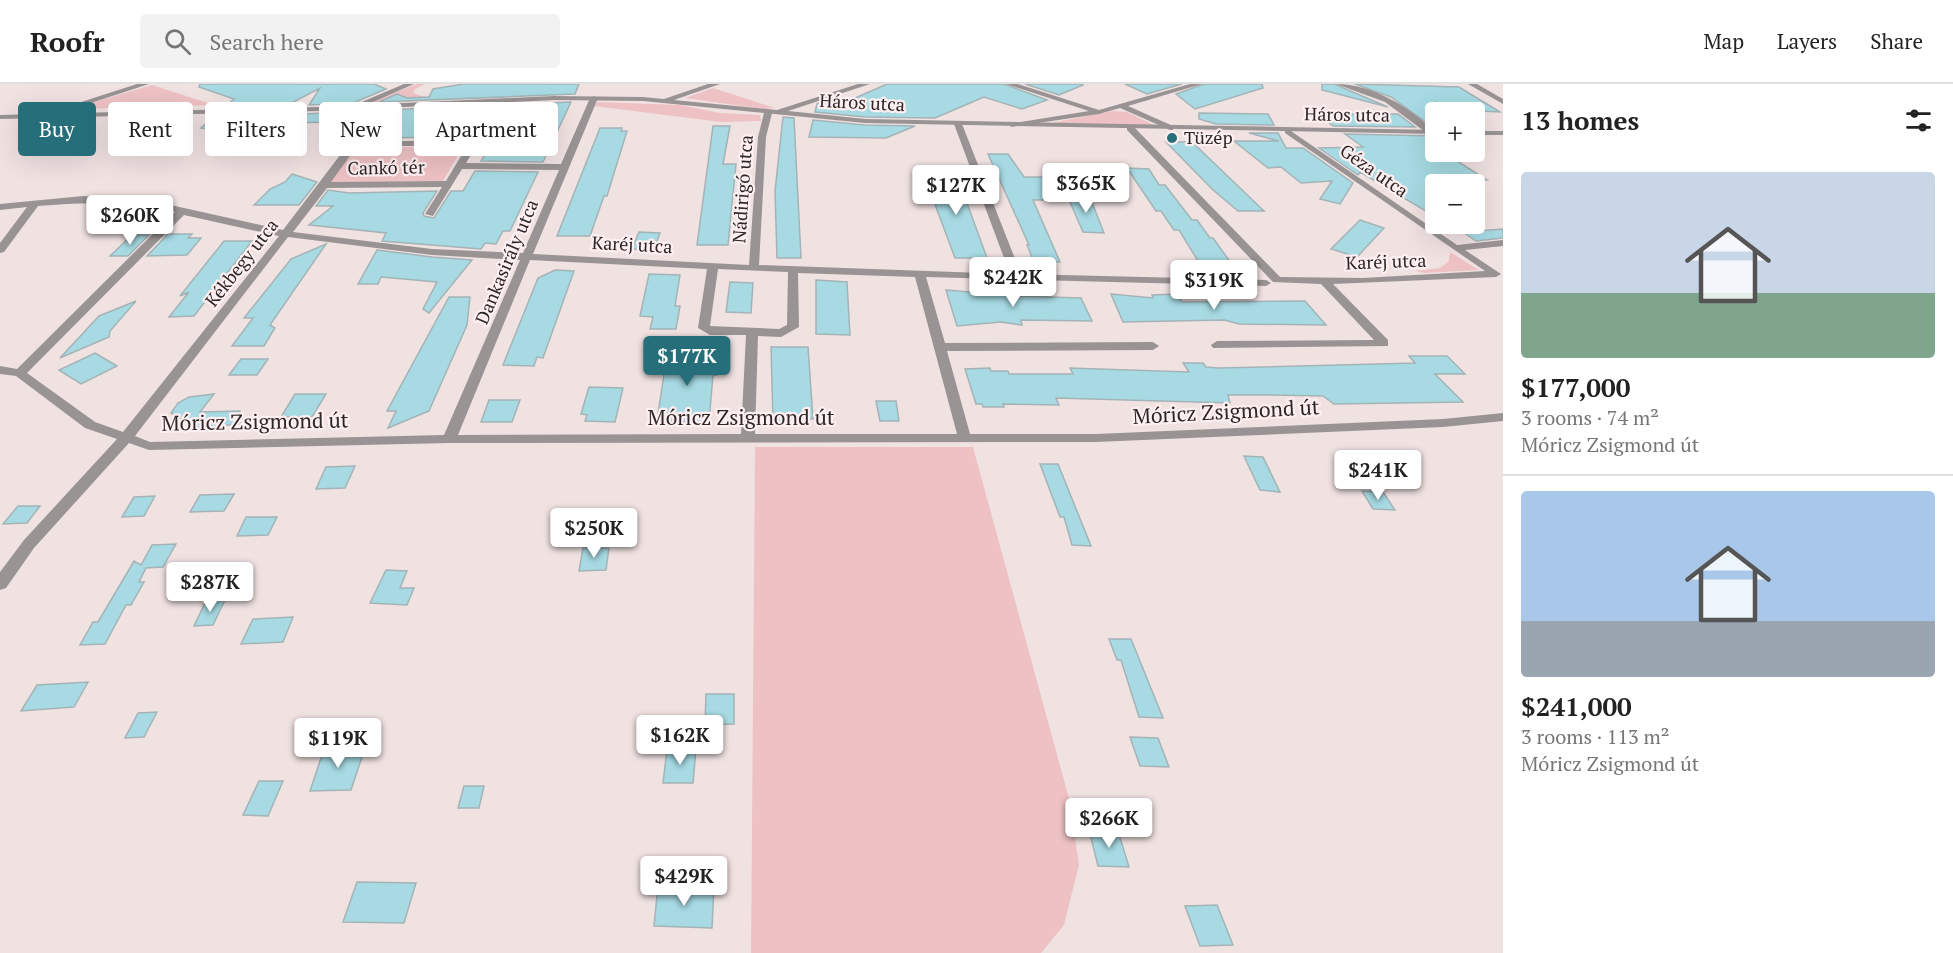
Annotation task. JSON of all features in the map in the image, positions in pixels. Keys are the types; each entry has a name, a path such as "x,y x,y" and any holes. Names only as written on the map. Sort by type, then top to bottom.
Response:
{"street":[{"path":"87,102 145,84"},
{"path":"366,102 410,84"},
{"path":"665,100 716,84"},
{"path":"768,113 795,107 866,84"},
{"path":"1010,84 1099,112"},
{"path":"1340,84 1388,100 1425,126"},
{"path":"1472,84 1503,102"},
{"path":"1011,125 1099,112 1192,85"},
{"name":"Háros utca","path":"402,105 594,98 665,100 829,120 1130,128 1425,132"},
{"name":"Dankasirály utca","path":"449,439 594,98"},
{"path":"1121,106 1170,128"},
{"name":"Háros utca","path":"96,113 319,108"},
{"name":"Nádirigó utca","path":"754,268 762,137 768,113"},
{"name":"Háros utca","path":"0,117 18,116"},
{"path":"958,124 1016,276"},
{"path":"1130,128 1272,281"},
{"name":"Géza utca","path":"1288,131 1455,248 1500,275"},
{"path":"1485,133 1503,133"},
{"name":"Kékbegy utca","path":"0,584 29,544 126,438 345,156"},
{"name":"Cankó tér","path":"430,214 466,156"},
{"path":"460,166 565,167"},
{"name":"Cankó tér","path":"324,185 449,184"},
{"name":"Karéj utca","path":"0,207 82,199 117,200 148,203 180,213 286,234 432,252 754,268 920,274 1272,281 1500,275"},
{"path":"0,250 36,202"},
{"path":"20,373 180,213"},
{"path":"1455,248 1503,243"},
{"path":"713,266 704,328 710,331 781,333 793,327 793,269"},
{"path":"920,274 965,440"},
{"path":"1217,345 1384,343 1324,281"},
{"path":"748,440 752,332"},
{"path":"939,347 1153,346"},
{"name":"Móricz Zsigmond út","path":"0,370 20,373 90,425 149,446 449,439 1108,438 1443,423 1503,417"}],"shaded area":[{"path":"417,84 425,84 415,89 413,93 426,98 527,95 388,102 371,102"},
{"path":"152,85 205,102 205,105 193,106 193,102 108,102 108,108 96,108 95,102"},
{"path":"713,88 775,108 763,109 685,98"},
{"path":"597,102 680,105 720,113 760,115 761,121 721,122 594,106"},
{"path":"1113,111 1127,112 1156,126 1051,123"},
{"path":"402,147 414,147 414,156 458,156 443,181 330,183 350,156 402,156"},
{"path":"1450,252 1479,270 1424,273 1415,271 1440,268 1449,261"},
{"path":"755,447 973,447 1070,802 1079,865 1064,925 1041,953 751,953"}],"building":[{"path":"200,84 374,84 386,89 355,102 319,102 319,105 309,105 320,88 294,102 231,102 234,99 199,87"},
{"path":"464,84 579,84 575,94 379,102 397,94 407,98 429,97 433,89"},
{"path":"887,84 1004,84 1047,100 1022,109 984,97 935,118 865,117 815,112 817,104 824,101 837,106"},
{"path":"1025,84 1083,84 1083,85 1059,95"},
{"path":"1125,84 1182,84 1147,94"},
{"path":"1204,84 1262,84 1263,88 1195,109 1176,94"},
{"path":"1322,84 1334,84 1388,107 1322,90"},
{"path":"1355,84 1459,87 1484,102 1425,102 1425,122 1391,97"},
{"path":"571,102 558,130 558,103"},
{"path":"1485,103 1500,112 1485,111"},
{"path":"402,109 414,109 414,138 402,138"},
{"path":"319,113 319,122 307,123 307,114"},
{"path":"1199,113 1268,114 1274,125 1216,124 1199,119"},
{"path":"1319,114 1398,114 1415,127 1333,126"},
{"path":"783,117 794,118 801,258 777,258 775,191"},
{"path":"813,120 865,125 915,126 886,138 809,137"},
{"path":"713,126 730,126 723,164 736,164 728,245 697,245"},
{"path":"600,128 622,128 621,131 627,131 607,196 604,196 590,236 557,236"},
{"path":"1249,133 1278,133 1286,148 1303,148 1353,183 1340,204 1320,199 1332,181 1301,183 1281,167 1268,168 1234,141 1279,141"},
{"path":"1345,134 1425,136 1425,162 1459,162 1478,174 1425,174 1425,210 1360,172 1358,175 1319,148 1363,147"},
{"path":"1166,142 1192,142 1264,211 1238,211 1212,189"},
{"path":"988,154 1008,154 1024,177 1050,177 1061,200 1033,200 1060,262 1034,262 1027,245 1029,245"},
{"path":"484,156 546,156 543,162 481,161"},
{"path":"1127,168 1149,169 1159,185 1165,185 1192,220 1197,220 1210,238 1213,238 1236,270 1203,269 1179,230 1174,230 1161,211 1156,211"},
{"path":"475,171 538,172 510,231 503,231 496,244 485,243 481,249 382,241 386,233 309,225 333,206 316,206 328,190 349,193 437,191 423,213 424,216 434,218 451,191 463,191"},
{"path":"930,173 956,173 987,258 955,258 936,207 928,175"},
{"path":"292,174 317,182 299,205 254,205 270,189 285,182"},
{"path":"1067,195 1089,195 1104,233 1083,232"},
{"path":"1360,220 1384,228 1357,257 1331,249"},
{"path":"1503,229 1503,238 1476,241 1466,234 1485,234 1485,230"},
{"path":"639,232 660,233 654,250 632,249"},
{"path":"168,234 192,234 188,238 201,238 187,255 147,256"},
{"path":"132,235 149,235 128,256 110,256"},
{"path":"224,241 252,241 194,316 169,317 189,292 180,296"},
{"path":"326,244 270,325 275,328 264,346 232,346 253,318 244,318 291,259"},
{"path":"377,250 472,260 429,313 423,309 437,282 381,277 378,284 358,284"},
{"path":"555,270 574,271 543,358 537,357 534,366 503,365 538,278"},
{"path":"649,274 680,275 675,306 680,306 676,329 650,329 653,317 640,316"},
{"path":"816,280 847,282 850,335 816,334"},
{"path":"730,282 753,283 751,313 726,312"},
{"path":"946,290 993,294 992,292 1011,292 1012,296 1081,298 1092,321 1021,320 1022,325 1001,322 957,326"},
{"path":"1111,294 1153,298 1152,295 1177,294 1182,302 1305,301 1326,325 1239,324 1224,320 1123,322"},
{"path":"449,297 470,297 467,325 429,411 388,428 396,411 387,411"},
{"path":"136,301 110,331 109,337 60,358 99,316"},
{"path":"771,347 808,347 813,419 796,418 797,423 773,422"},
{"path":"95,353 117,366 81,384 59,370"},
{"path":"663,353 719,353 717,375 713,375 709,422 657,421 664,374 659,374"},
{"path":"1409,356 1447,356 1465,374 1435,374 1463,402 1334,404 1323,396 1228,395 1230,403 1056,398 1059,405 1003,404 1004,407 983,407 982,404 976,404 965,369 990,368 991,371 1008,371 1009,374 1073,374 1070,368 1189,372 1183,363 1203,363 1206,367 1219,368 1415,363"},
{"path":"241,359 268,359 257,375 229,375"},
{"path":"589,387 623,388 615,422 585,421 587,415 581,414"},
{"path":"214,394 200,412 240,411 240,424 197,428 171,413 178,403 189,397"},
{"path":"295,394 326,394 312,417 281,417"},
{"path":"489,400 520,400 512,422 481,422"},
{"path":"876,401 896,401 899,421 880,421"},
{"path":"1244,456 1263,457 1280,492 1260,490"},
{"path":"1040,464 1058,464 1091,546 1072,545 1064,517 1060,517"},
{"path":"355,466 345,488 316,489 326,467"},
{"path":"1362,491 1383,492 1395,510 1373,509"},
{"path":"234,494 224,511 190,512 200,495"},
{"path":"155,496 144,516 122,517 134,497"},
{"path":"18,506 40,506 27,523 3,524"},
{"path":"246,517 277,517 268,535 237,536"},
{"path":"176,544 163,567 146,568 139,582 144,582 131,605 126,605 105,644 80,645 93,622 98,622 134,561 141,565 152,545"},
{"path":"583,548 609,548 606,570 579,571"},
{"path":"386,570 407,571 400,588 414,588 407,605 370,603"},
{"path":"225,600 213,625 194,626 206,601"},
{"path":"293,617 283,642 241,644 253,619"},
{"path":"1109,639 1131,639 1163,718 1139,717 1121,660 1117,660"},
{"path":"88,682 74,707 21,711 37,685"},
{"path":"706,694 734,694 734,724 705,725"},
{"path":"157,712 144,737 125,738 138,713"},
{"path":"1130,737 1158,738 1169,767 1140,766"},
{"path":"365,748 351,790 310,791 324,749"},
{"path":"667,749 696,749 693,783 663,783"},
{"path":"259,781 283,781 268,816 243,815"},
{"path":"464,786 484,786 479,808 458,808"},
{"path":"1089,830 1118,831 1129,867 1098,866"},
{"path":"357,882 416,883 404,923 343,922"},
{"path":"658,885 714,887 712,928 654,926"},
{"path":"1217,905 1233,945 1200,946 1185,906"}],"place":[{"name":"Tüzép","path":"1172,138"}]}
